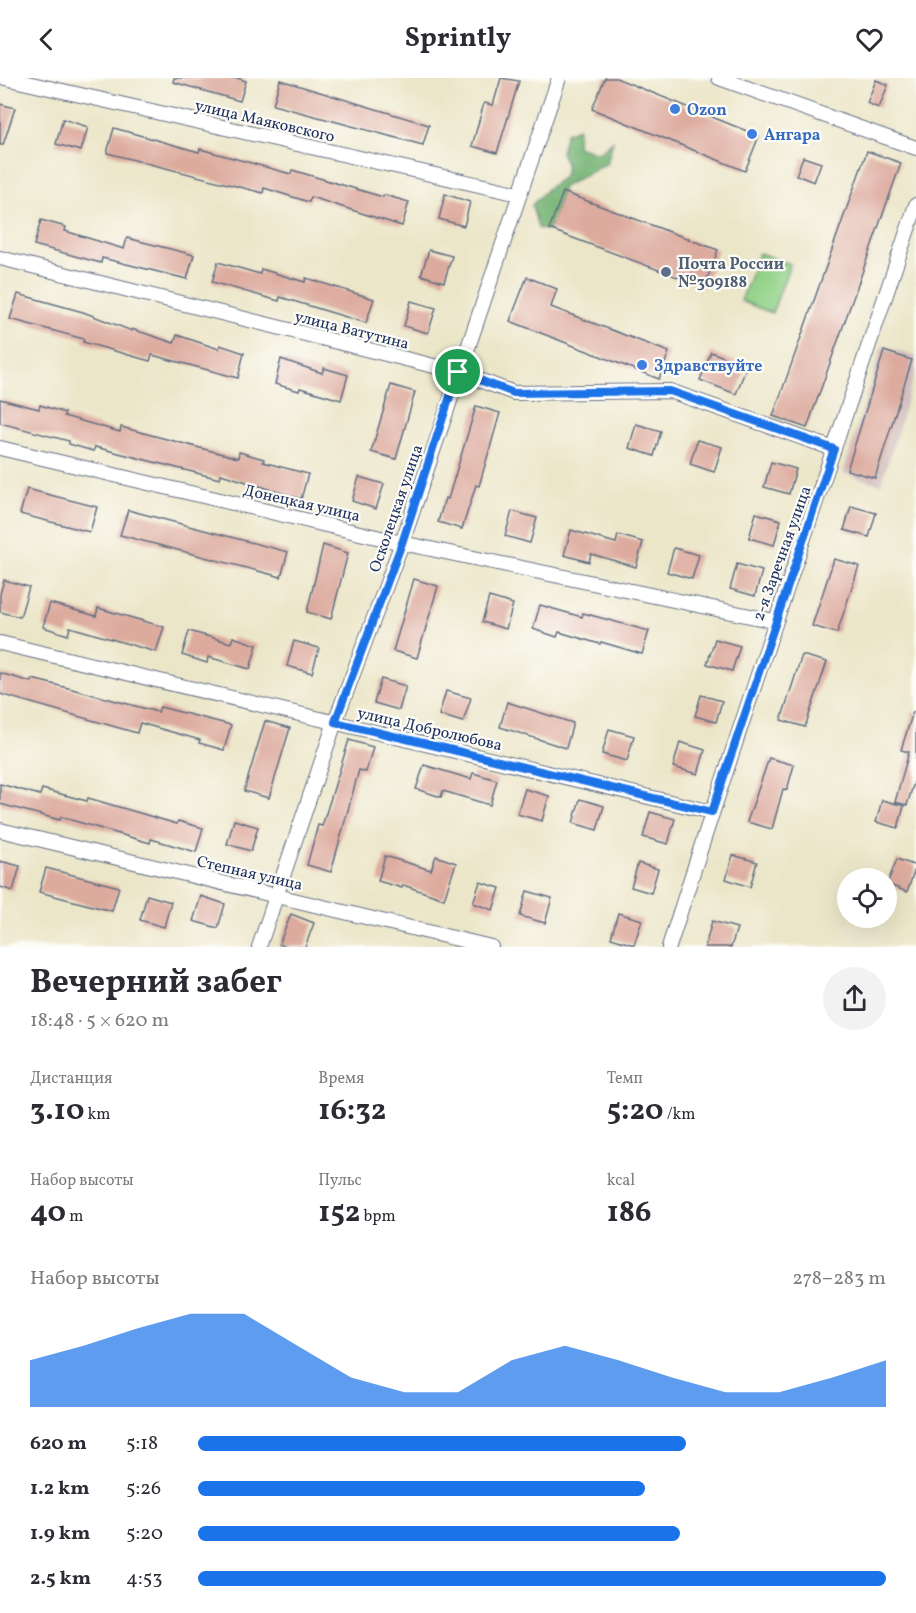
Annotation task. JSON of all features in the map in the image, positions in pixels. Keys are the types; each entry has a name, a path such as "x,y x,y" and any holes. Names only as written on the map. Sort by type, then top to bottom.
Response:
{"street":[{"name":"улица Маяковского","path":"5,78 519,194"},
{"name":"Осколецкая улица","path":"259,947 335,722 402,543 559,78"},
{"path":"719,78 916,148"},
{"name":"2-я Заречная улица","path":"669,947 774,621 916,206"},
{"name":"улица Ватутина","path":"0,258 458,372 514,393 670,391 834,449"},
{"name":"Донецкая улица","path":"0,448 402,543 774,621"},
{"name":"улица Добролюбова","path":"0,643 712,812"},
{"name":"Степная улица","path":"0,830 491,947"}],"shaded area":[{"path":"882,346 916,356 916,370 881,485 843,473"}],"green space":[{"path":"578,128 577,146 598,153 613,141 607,163 563,187 552,223 547,230 538,228 532,205 548,188 564,177 566,164 561,152 566,133"},
{"path":"759,253 790,264 772,313 741,301"}],"building":[{"path":"174,78 237,78 246,81 240,101 173,82"},
{"path":"501,78 519,81 497,153 472,146 484,103 493,105"},
{"path":"605,78 616,78 759,136 745,171 592,109"},
{"path":"280,80 429,125 423,145 273,105"},
{"path":"876,80 888,85 879,108 867,103"},
{"path":"0,104 15,108 3,145 0,145"},
{"path":"63,119 88,127 81,151 56,144"},
{"path":"114,128 199,152 200,149 291,174 292,170 383,197 384,195 409,202 402,226 311,197 309,202 264,188 263,193 107,153"},
{"path":"867,151 901,163 807,428 773,416"},
{"path":"803,157 821,163 814,182 796,175"},
{"path":"563,192 718,250 704,287 549,229"},
{"path":"445,194 470,202 464,226 439,219"},
{"path":"41,220 66,227 65,231 124,249 127,238 194,255 187,279 102,258 101,263 34,245"},
{"path":"429,250 452,256 444,282 421,275"},
{"path":"218,262 260,274 261,269 305,282 306,278 374,299 366,323 280,297 279,301 212,282"},
{"path":"527,277 557,289 551,307 669,352 659,379 510,321"},
{"path":"18,294 83,312 132,331 132,329 174,343 177,335 219,349 220,345 244,353 238,378 152,355 150,361 83,342 84,339 10,319"},
{"path":"411,301 436,308 428,333 404,326"},
{"path":"884,351 912,360 875,478 847,470"},
{"path":"711,352 747,366 736,394 700,380"},
{"path":"281,359 322,373 324,368 348,375 341,400 300,388 299,391 275,384"},
{"path":"391,385 415,392 396,459 371,452"},
{"path":"0,399 39,409 40,405 65,413 64,416 120,432 121,427 238,458 239,452 264,459 263,462 308,474 301,499 221,474 220,479 95,447 93,451 69,444 69,441 0,423"},
{"path":"476,406 500,413 479,486 476,485 462,529 438,522 445,498 448,499"},
{"path":"636,424 661,431 654,456 629,448"},
{"path":"697,440 722,447 714,472 690,464"},
{"path":"771,462 796,469 789,494 764,487"},
{"path":"359,477 384,484 376,509 352,501"},
{"path":"27,489 97,507 90,532 20,514"},
{"path":"851,506 876,513 869,537 844,530"},
{"path":"128,510 288,552 281,577 120,535"},
{"path":"512,511 537,518 530,543 505,536"},
{"path":"756,513 781,520 774,545 749,538"},
{"path":"571,530 616,543 618,535 643,542 636,567 591,554 589,562 564,555"},
{"path":"323,545 348,553 331,619 307,612"},
{"path":"674,548 699,555 692,579 667,572"},
{"path":"834,559 859,566 837,633 812,626"},
{"path":"737,564 762,571 755,596 730,589"},
{"path":"414,579 438,586 417,658 393,651"},
{"path":"4,580 29,587 20,617 0,612 0,594"},
{"path":"489,597 513,604 506,629 482,622"},
{"path":"50,603 96,616 98,608 164,627 156,652 70,627 68,635 43,627"},
{"path":"540,605 582,617 583,613 649,631 642,654 559,632 557,637 533,629"},
{"path":"189,631 231,643 233,637 257,645 250,669 208,657 207,663 182,655"},
{"path":"715,639 740,646 732,671 707,664"},
{"path":"294,641 319,648 312,673 287,666"},
{"path":"802,655 827,662 805,727 781,720"},
{"path":"0,673 31,682 32,679 158,712 160,707 231,725 224,750 199,743 200,740 140,723 137,733 0,694"},
{"path":"381,679 406,686 399,710 374,703"},
{"path":"446,691 471,698 463,722 439,715"},
{"path":"701,695 722,701 716,722 695,716"},
{"path":"507,702 573,723 566,748 500,727"},
{"path":"913,712 916,712 916,776 907,805 895,802 909,752 901,750"},
{"path":"265,721 290,728 269,798 244,791"},
{"path":"609,729 634,736 627,761 602,754"},
{"path":"349,740 373,747 366,772 359,770 331,872 307,865 318,825 322,826"},
{"path":"680,742 705,750 698,774 673,767"},
{"path":"769,758 794,765 787,790 783,789 772,829 747,822"},
{"path":"424,765 471,779 473,773 497,780 490,805 443,791 441,797 416,789"},
{"path":"0,784 40,795 42,789 87,801 88,798 177,824 178,821 203,828 196,852 151,839 150,843 61,817 60,820 0,804"},
{"path":"525,789 549,796 542,821 517,814"},
{"path":"580,799 604,806 597,830 573,823"},
{"path":"882,800 904,806 898,828 876,822"},
{"path":"650,812 675,819 668,844 643,837"},
{"path":"234,820 258,827 251,851 227,844"},
{"path":"733,855 757,862 750,887 726,879"},
{"path":"385,856 431,870 436,856 456,863 444,899 403,885 402,888 378,881"},
{"path":"897,859 916,866 907,892 897,888 897,868 893,868"},
{"path":"0,861 20,866 13,891 0,887"},
{"path":"638,863 658,869 651,893 631,887"},
{"path":"46,868 119,887 112,911 39,892"},
{"path":"480,882 500,888 493,910 473,903"},
{"path":"527,891 552,898 545,923 520,916"},
{"path":"147,895 171,902 164,927 140,920"},
{"path":"201,896 225,904 218,928 193,921"},
{"path":"618,913 642,920 634,945 611,938"},
{"path":"291,914 314,923 305,947 287,947 279,944"},
{"path":"712,921 737,928 731,947 705,947"}],"place":[{"name":"Ozon","path":"675,109"},
{"name":"Ангара","path":"752,134"},
{"name":"Почта России №309188","path":"666,272"},
{"name":"Здравствуйте","path":"642,365"}],"route":[{"path":"458,372 514,393 670,391 834,449 774,621 712,812 335,722 402,543 458,372"}]}
